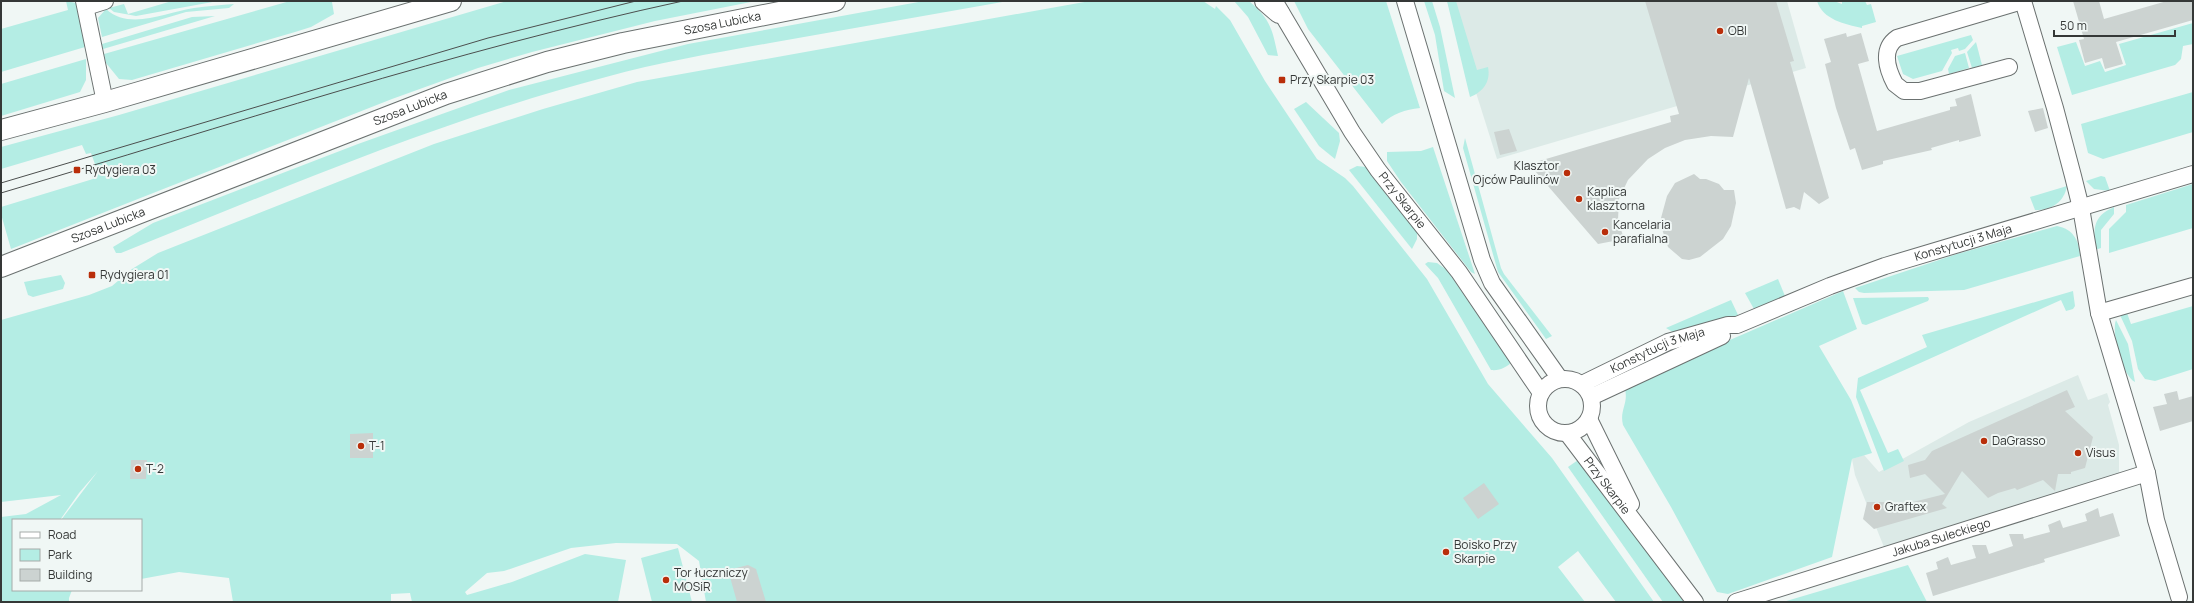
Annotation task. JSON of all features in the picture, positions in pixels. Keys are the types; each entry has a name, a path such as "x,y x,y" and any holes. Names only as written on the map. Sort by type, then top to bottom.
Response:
{"main road":[{"path":"1,130 105,102 451,1"},
{"name":"Szosa Lubicka","path":"1,267 446,94 547,62 623,43 834,1"}],"street":[{"path":"105,1 85,4 105,102"},
{"path":"1405,1 1482,260 1492,283 1560,379"},
{"path":"2009,66 1972,78 1911,92 1897,87 1886,59 1887,52 1892,41 1897,38 2022,1 2055,108 2081,208 2099,313 2147,473 2156,520 2179,597"},
{"name":"Przy Skarpie","path":"1273,5 1320,76 1352,132 1378,170 1459,272 1541,393"},
{"name":"Konstytucji 3 Maja","path":"1582,384 1668,342 1728,325 1737,325 1830,286 1885,266 2193,174"},
{"path":"2099,313 2193,286"},
{"name":"Konstytucji 3 Maja","path":"1591,397 1732,332 1737,325"},
{"path":"1550,364 1579,373 1600,374"},
{"path":"1560,379 1571,379 1582,384 1591,397 1593,408 1589,419 1580,429 1567,433 1553,430 1542,421 1538,408 1541,393 1552,382 1560,379"},
{"name":"Przy Skarpie","path":"1589,419 1648,538"},
{"name":"Przy Skarpie","path":"1567,433 1695,602"},
{"name":"Jakuba Suleckiego","path":"1736,602 2147,473"}],"shaded area":[{"path":"1447,1 1787,1 1806,68 1497,159"},
{"path":"2078,375 2088,400 2107,393 2110,402 2108,405 2119,445 2119,479 1884,547 1855,475 1852,459 1864,455 1879,472 1969,422"}],"green space":[{"path":"66,1 76,3 85,47 1,72 1,29 68,10"},
{"path":"172,1 218,1 136,16 114,12 109,8 124,4 128,14"},
{"path":"290,1 336,1 332,2 334,14 311,27 132,80 119,79 106,63 104,54"},
{"path":"507,1 756,1 655,21 532,52 478,68 392,99 11,249 1,214 1,207 93,179 90,169 96,167 91,153 86,154 82,145 1,169 1,147 119,115"},
{"path":"924,1 1008,1 708,54 606,77 482,114 421,135 121,253 116,253 113,247 153,223 358,144 509,90 688,44"},
{"path":"1090,1 1203,1 1215,9 1216,6 1230,20 1265,81 1317,159 1345,178 1353,186 1427,279 1488,384 1552,458 1654,602 1616,602 1578,551 1558,567 1585,602 706,602 699,561 677,544 616,543 571,548 504,571 487,573 465,592 467,595 512,582 585,554 626,560 618,602 412,602 410,593 391,594 391,602 233,602 229,578 179,572 142,579 142,519 62,519 98,471 79,493 61,519 12,519 12,591 72,591 69,602 1,602 1,517 26,514 61,495 1,502 1,320 89,295 112,286 132,269 158,253 434,144 543,109 637,82"},
{"path":"1234,1 1249,1 1262,14 1270,26 1278,56 1268,55 1248,17"},
{"path":"1294,1 1386,1 1420,108 1409,110 1390,117 1382,124 1308,29"},
{"path":"1424,1 1432,1 1440,27 1455,98 1444,91 1435,35"},
{"path":"1447,1 1456,1 1477,70 1488,67 1489,72 1485,86 1475,95 1470,97"},
{"path":"1817,1 1834,1 1842,4 1842,1 1865,1 1867,5 1871,4 1876,22 1862,26 1862,28 1842,23 1824,13"},
{"path":"234,4 229,8 186,12 102,37 98,18 106,9 126,19 137,19 160,16 194,8"},
{"path":"215,16 103,49 102,44 192,17"},
{"path":"2193,23 2193,44 2183,46 2181,59 2175,65 2072,95 2057,47 2076,42 2085,66 2100,61 2105,72 2126,65 2119,44"},
{"path":"1971,35 1973,40 1965,49 1959,51 1958,48 1951,50 1952,53 1942,71 1913,79 1903,74 1897,56"},
{"path":"1976,42 1982,65 1972,68 1967,52"},
{"path":"1965,53 1969,68 1949,74 1948,69 1955,56"},
{"path":"86,59 86,80 80,92 1,116 1,84"},
{"path":"2193,92 2193,132 2103,159 2088,153 2081,124"},
{"path":"1306,102 1339,133 1340,141 1335,159 1319,146 1294,109"},
{"path":"1465,138 1501,268 1552,336 1546,339 1498,272 1463,148"},
{"path":"1433,147 1475,274 1471,272 1401,182 1387,161 1387,152 1421,151"},
{"path":"1357,166 1366,167 1417,232 1417,239 1412,249 1349,170"},
{"path":"2101,176 2105,177 2110,191 2094,189 2086,181"},
{"path":"2193,184 2193,228 2109,253 2109,229 2126,212 2126,205"},
{"path":"2067,186 2060,201 2052,207 2035,210 2030,197"},
{"path":"2114,207 2114,214 2101,230 2101,248 2095,250 2094,235 2098,219"},
{"path":"2057,226 2063,227 2074,236 2077,240 2080,256 1964,290 1864,293 1859,292 1855,288 1957,254"},
{"path":"1428,262 1437,263 1447,270 1494,339 1513,361 1503,368 1491,370 1438,278 1425,264"},
{"path":"61,275 65,283 63,289 33,297 28,295 24,282"},
{"path":"1778,279 1785,296 1754,309 1745,293"},
{"path":"1843,291 1857,329 1819,346 1851,400 1872,453 1852,459 1832,557 1728,594 1717,592 1671,507 1623,425 1622,415 1626,397 1624,386"},
{"path":"2073,291 2075,306 2073,309 2066,311 2061,300 1860,390 1888,453 1898,449 1904,461 1884,471 1856,397 1858,378 1927,347 1922,335"},
{"path":"1928,297 1928,301 1866,325 1862,324 1853,298"},
{"path":"1731,300 1738,315 1700,331 1676,334 1666,328"},
{"path":"2193,306 2193,369 2155,381 2145,379 2138,369 2132,341 2120,315 2127,313 2131,324"},
{"path":"2116,320 2128,344 2135,382 2130,378 2122,363 2116,343"},
{"path":"1581,458 1684,602 1663,602 1568,467"},
{"name":"Tor łuczniczy MOSiR","path":"678,548 692,602 652,602 641,558"},
{"path":"1908,565 1927,602 1783,602"}],"building":[{"path":"1645,1 1776,1 1794,61 1790,62 1829,198 1819,204 1804,192 1800,210 1794,207 1786,209 1749,78 1733,137 1711,136 1685,140 1665,148 1648,159 1628,180 1619,199 1618,220 1624,239 1598,244 1529,164 1671,122 1670,116 1679,114"},
{"path":"2073,1 2099,1 2104,19 2167,1 2193,1 2193,20 2116,42 2123,64 2105,69 2102,58 2085,63 2079,40 2084,39"},
{"path":"1846,33 1847,37 1861,33 1869,61 1858,64 1877,131 1950,110 1950,107 1957,106 1955,99 1971,94 1981,136 1959,142 1959,140 1931,148 1932,150 1883,161 1883,164 1862,170 1855,148 1850,150 1836,108 1825,64 1831,62 1824,39"},
{"path":"2043,108 2048,128 2035,132 2028,111"},
{"path":"1509,129 1517,151 1500,155 1494,132"},
{"path":"1694,174 1700,179 1706,179 1719,184 1724,190 1734,190 1736,203 1731,226 1723,239 1700,257 1689,260 1682,259 1668,247 1662,229 1661,218 1667,196 1675,183"},
{"path":"2067,390 2075,407 2065,411 2093,437 2085,468 2071,472 2071,474 2058,474 2055,491 2043,480 2017,490 2015,488 1998,493 1988,498 1962,471 1942,504 1947,508 1874,529 1863,519 1867,502 1913,502 1945,494 1925,474 1910,478 1908,465 1925,460 1932,451"},
{"path":"2177,391 2179,400 2193,396 2193,421 2160,431 2153,407 2167,404 2164,394"},
{"name":"T-1","path":"373,433 373,458 350,458 350,434"},
{"name":"T-2","path":"131,460 147,460 146,479 130,479"},
{"path":"1484,483 1499,504 1478,519 1463,498"},
{"path":"2098,508 2100,517 2113,513 2120,536 2044,559 2045,562 1933,596 1926,573 1938,569 1936,562 1948,557 1951,565 1976,558 1972,545 1986,545 1989,554 2013,546 2009,534 2023,534 2024,539 2050,532 2048,525 2060,520 2063,528 2087,521 2085,514"},
{"path":"748,565 756,569 766,602 737,602 728,570"}],"tram line":[{"path":"1,183 488,38 636,1"},
{"path":"1,193 425,66 597,21 683,1"}],"place":[{"name":"OBI","path":"1720,31"},
{"name":"Przy Skarpie 03","path":"1282,80"},
{"name":"Rydygiera 03","path":"77,170"},
{"name":"Klasztor Ojców Paulinów","path":"1567,173"},
{"name":"Kaplica klasztorna","path":"1579,199"},
{"name":"Kancelaria parafialna","path":"1605,232"},
{"name":"Rydygiera 01","path":"92,275"},
{"name":"DaGrasso","path":"1984,441"},
{"name":"T-1","path":"361,446"},
{"name":"Visus","path":"2078,453"},
{"name":"T-2","path":"138,469"},
{"name":"Graftex","path":"1877,507"},
{"name":"Boisko Przy Skarpie","path":"1446,552"},
{"name":"Tor łuczniczy MOSiR","path":"666,580"}]}
